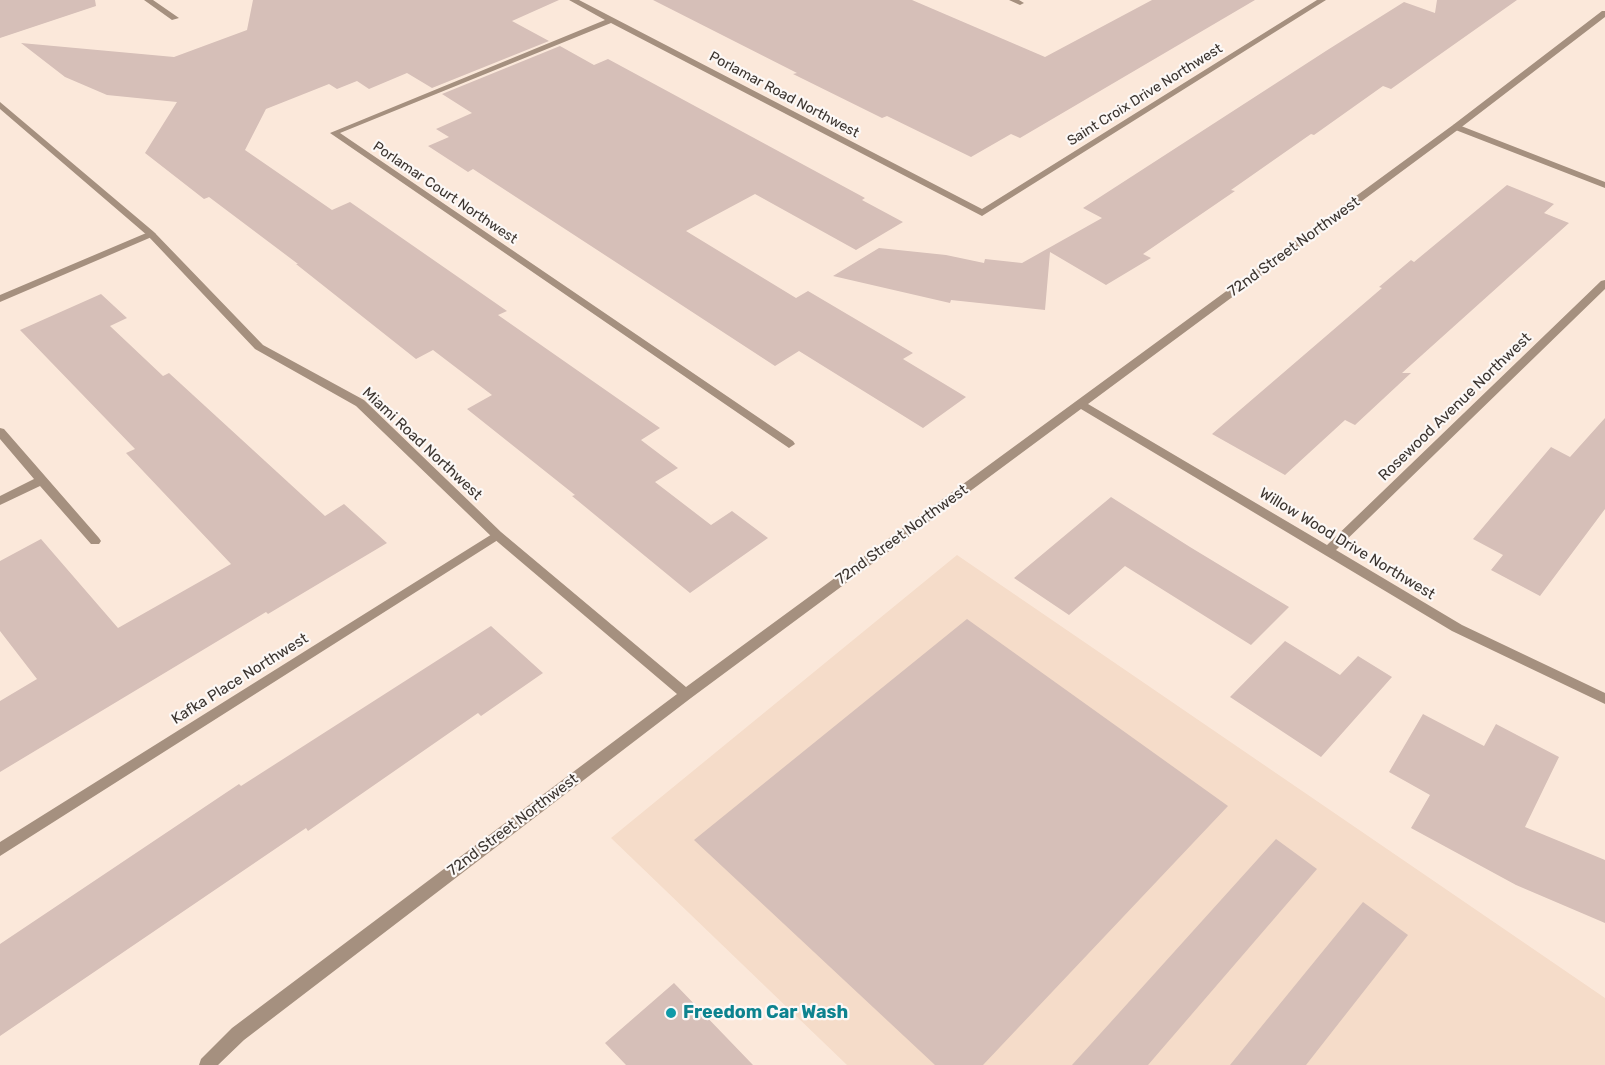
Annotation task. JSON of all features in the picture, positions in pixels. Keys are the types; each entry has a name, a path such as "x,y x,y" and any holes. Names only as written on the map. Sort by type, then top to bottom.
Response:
{"street":[{"path":"148,0 175,18"},
{"name":"Porlamar Road Northwest","path":"573,0 982,213"},
{"name":"Saint Croix Drive Northwest","path":"982,213 1322,0"},
{"name":"72nd Street Northwest","path":"207,1065 238,1034 686,694 1456,127 1605,13"},
{"name":"Porlamar Court Northwest","path":"612,20 334,133 789,444"},
{"name":"Miami Road Northwest","path":"0,105 151,234 259,347 360,403 497,535 686,694"},
{"path":"1456,127 1605,185"},
{"path":"0,299 151,234"},
{"name":"Rosewood Avenue Northwest","path":"1327,552 1605,283"},
{"name":"Willow Wood Drive Northwest","path":"1080,404 1457,628 1605,699"},
{"path":"0,432 95,541"},
{"path":"0,501 42,480"},
{"name":"Kafka Place Northwest","path":"0,850 497,535"}],"shaded area":[{"path":"957,555 1605,998 1605,1065 847,1065 611,838"}],"building":[{"path":"0,0 95,0 96,6 0,38"},
{"path":"253,0 559,0 512,21 549,41 432,88 407,73 369,89 357,81 337,89 329,84 266,109 245,150 332,210 350,202 507,311 498,315 660,428 641,440 678,468 655,482 711,525 732,511 768,538 690,593 572,496 575,495 467,409 492,395 433,350 416,359 296,264 298,264 209,197 204,199 145,153 177,102 107,95 65,77 21,43 174,57 247,30"},
{"path":"653,0 912,0 1045,57 1152,0 1255,0 1020,138 1011,134 971,157 887,116 882,118"},
{"path":"1437,0 1517,0 1391,89 1383,86 1314,135 1311,134 1231,190 1235,191 1143,254 1151,258 1106,285 1050,252 1045,310 951,300 950,303 833,276 879,248 946,255 984,263 985,259 1022,263 1102,218 1083,208 1329,49 1404,2 1435,13"},
{"path":"560,46 594,65 608,59 865,198 862,200 903,222 856,250 755,194 686,231 796,298 808,291 913,353 903,359 966,397 923,428 799,351 775,366 473,169 468,172 428,146 449,137 436,129 472,113 442,94"},
{"path":"1507,185 1554,204 1544,213 1569,223 1402,373 1411,373 1355,425 1345,420 1285,475 1212,434 1382,288 1379,287 1411,260 1414,262"},
{"path":"101,294 127,318 110,326 163,376 169,373 325,516 344,504 387,543 268,614 266,612 0,772 0,701 37,679 0,631 0,561 41,539 118,628 231,564 126,453 135,449 20,330"},
{"path":"1605,418 1605,509 1540,596 1491,570 1503,555 1473,539 1551,447 1570,457"},
{"path":"1111,497 1289,607 1251,645 1125,566 1069,615 1014,578"},
{"path":"967,619 1228,806 983,1065 935,1065 694,840"},
{"path":"491,626 543,673 481,716 478,713 308,831 306,828 0,1036 0,944 239,784 241,786"},
{"path":"1285,641 1340,675 1358,656 1392,677 1321,757 1230,697"},
{"path":"1423,714 1484,746 1496,724 1559,757 1525,827 1605,860 1605,923 1516,885 1411,828 1430,795 1389,772"},
{"path":"1276,839 1317,869 1148,1065 1072,1065"},
{"path":"1363,902 1408,935 1306,1065 1230,1065"},
{"name":"Freedom Car Wash","path":"674,983 753,1065 626,1065 605,1043"}],"place":[{"name":"Freedom Car Wash","path":"671,1013"}]}
